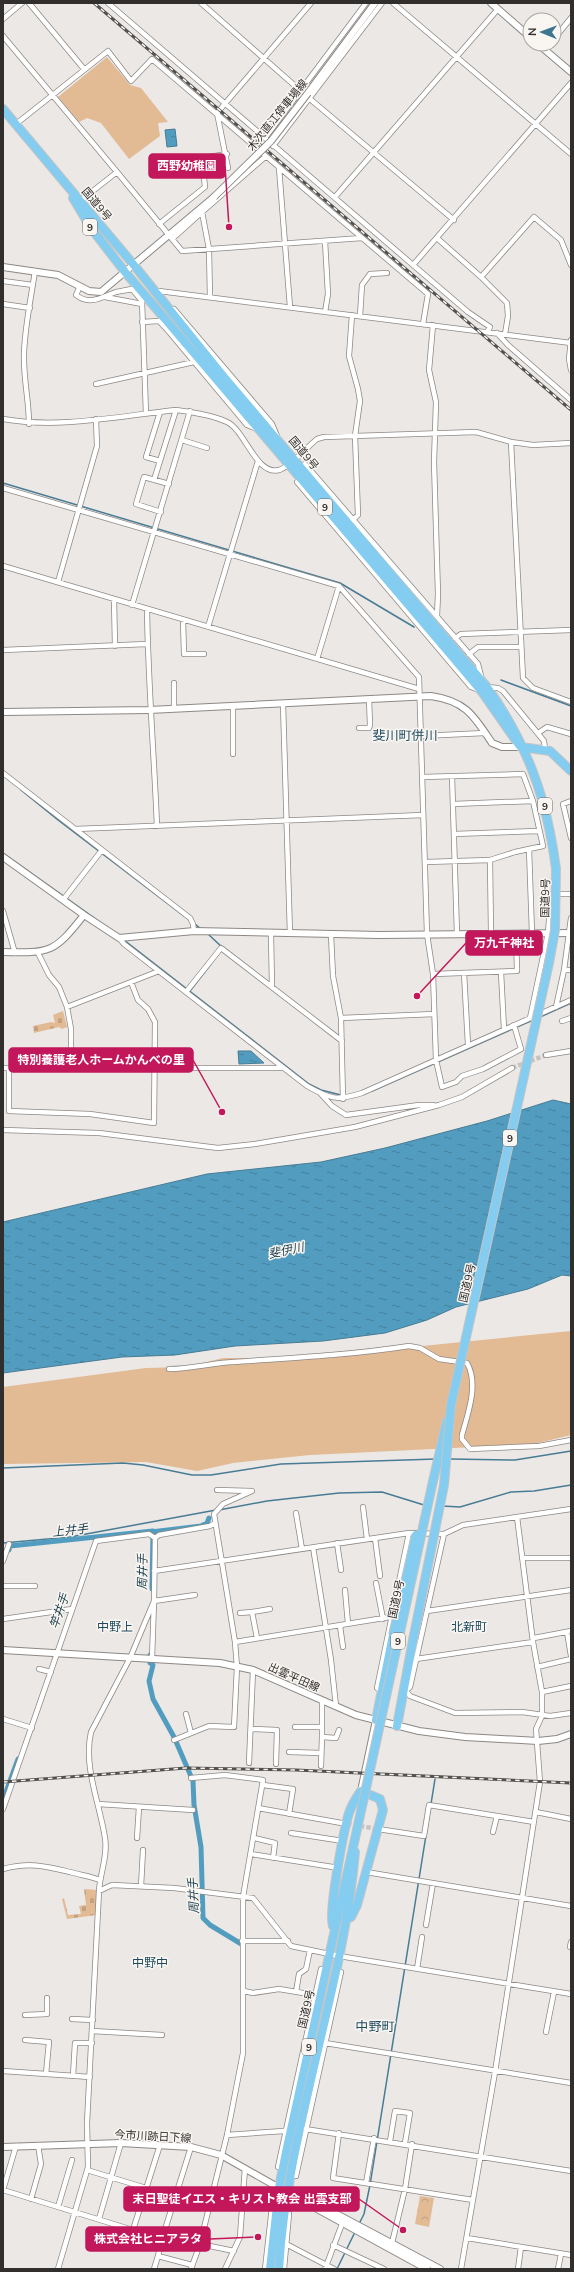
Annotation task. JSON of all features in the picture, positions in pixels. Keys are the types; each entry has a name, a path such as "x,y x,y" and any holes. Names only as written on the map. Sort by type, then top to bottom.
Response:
{"highway":[{"name":"国道9号","path":"3,110 156,290 259,430 404,598 444,647 484,686"},
{"name":"国道9号","path":"62,178 91,228 125,272 170,324 278,439 396,578 434,617 484,686 518,734 521,747 538,781 546,808 556,869 555,930 549,963 322,1988 284,2148 279,2188 271,2229 270,2269"},
{"path":"521,747 545,748 554,753 571,771"},
{"name":"9","path":"397,1726 444,1485 451,1405"},
{"name":"9","path":"376,1720 416,1533 434,1481"},
{"path":"334,1930 331,1921 342,1841 353,1802 361,1791 374,1796 383,1805 378,1829 357,1905 350,1918 346,1920"},
{"name":"国道9号","path":"279,2269 283,2228 295,2153 317,2069 346,1920 358,1826"}],"street":[{"path":"3,19 22,3"},
{"path":"29,3 84,69"},
{"path":"108,3 468,312 490,327 487,332"},
{"path":"201,3 454,220"},
{"path":"217,113 311,3"},
{"path":"265,138 302,91 366,3"},
{"name":"木次直江停車場線","path":"80,286 89,291 101,292 133,264 170,237 272,141 309,96 375,3"},
{"path":"273,146 309,96 382,3"},
{"path":"393,3 571,154"},
{"path":"491,3 522,30"},
{"path":"334,197 375,152 498,9"},
{"path":"562,29 571,18"},
{"path":"3,36 182,251 285,245 362,238"},
{"path":"16,124 108,51 131,81 152,59 217,113 265,157 428,294 423,324"},
{"path":"547,52 571,72"},
{"path":"414,265 571,83"},
{"path":"217,113 227,154 228,168"},
{"path":"160,224 205,187 202,158 227,154"},
{"path":"170,237 202,212 265,157"},
{"path":"279,168 290,307"},
{"path":"80,201 117,172"},
{"path":"202,212 209,249 210,296"},
{"path":"481,277 534,216 560,240 571,265"},
{"path":"438,239 481,277 507,303 508,316 505,334"},
{"path":"325,242 328,294 325,312"},
{"path":"3,267 58,275 80,286 76,295 89,301 105,297 116,292 132,289 142,304 146,414"},
{"path":"29,424 29,403 24,389 24,353 35,271"},
{"path":"360,316 362,285 370,274 387,273"},
{"path":"3,281 33,285"},
{"path":"156,290 571,342 571,370"},
{"path":"156,290 272,424 278,439"},
{"path":"105,297 142,304"},
{"path":"3,304 30,308"},
{"path":"352,315 349,356 360,401 355,436 358,515 353,520"},
{"path":"142,322 159,321 247,425 259,430"},
{"path":"170,324 170,333"},
{"path":"433,325 429,370 436,402 434,433 438,594 434,617"},
{"path":"497,333 508,345 571,400"},
{"path":"96,384 116,378 144,374 194,362"},
{"path":"210,380 223,380 237,383"},
{"path":"3,419 29,424 96,419 176,410 190,412 228,422 258,461 272,471 280,470 317,439 355,436 476,432 511,442 533,445 571,443"},
{"path":"154,480 176,410"},
{"path":"160,412 146,457 160,461"},
{"path":"132,605 156,532 190,412"},
{"path":"58,582 97,446 96,419"},
{"path":"182,440 207,448"},
{"path":"511,442 522,678 527,684 571,702"},
{"path":"208,627 258,461"},
{"path":"305,464 407,582 434,617 445,626 478,664 484,686"},
{"path":"161,512 136,504 144,477 169,484"},
{"path":"313,481 326,487"},
{"path":"296,482 471,687 484,686 498,688 503,691 544,741 545,748"},
{"path":"3,488 339,586 419,677 426,862 427,934 433,974 436,1060 442,1086 456,1082 462,1076 483,1070 521,1049 514,1025"},
{"path":"310,489 311,499"},
{"path":"356,531 368,537"},
{"path":"347,541 359,546"},
{"path":"3,566 146,610 419,689"},
{"path":"396,578 407,582"},
{"path":"317,659 339,586"},
{"path":"391,593 404,598"},
{"path":"114,599 115,646"},
{"path":"146,610 149,710 154,746 157,826"},
{"path":"183,620 184,654 204,654"},
{"path":"455,638 462,634 571,630"},
{"path":"433,642 444,647"},
{"path":"3,650 147,644"},
{"path":"469,654 478,647 520,646"},
{"path":"174,683 174,708"},
{"path":"3,712 149,710 420,696 448,698 463,706 476,717 485,733 496,746 521,747"},
{"path":"359,728 369,728 370,725 369,698"},
{"path":"283,704 290,934"},
{"path":"232,705 233,754"},
{"path":"538,733 547,727 571,734"},
{"path":"421,736 485,733"},
{"path":"3,773 190,918 194,924 194,932"},
{"path":"422,777 523,774 532,801 543,846 490,860 426,862"},
{"path":"452,776 457,934"},
{"path":"453,804 532,801"},
{"path":"571,801 563,804 571,838"},
{"path":"75,829 424,816"},
{"path":"454,834 540,830"},
{"path":"529,849 532,933"},
{"path":"63,900 102,850"},
{"path":"3,857 119,938 124,944 283,1068 320,1093 332,1106 346,1115 419,1105 439,1105"},
{"path":"490,860 491,934"},
{"path":"530,1018 548,933 551,894 571,894"},
{"path":"3,911 15,953"},
{"path":"3,952 38,953 64,941 84,915"},
{"path":"556,1007 564,970 571,918"},
{"path":"119,938 194,932 331,935 570,933"},
{"path":"271,934 272,987"},
{"path":"433,974 502,972 517,970 516,934"},
{"path":"331,935 333,976 341,1018 343,1099"},
{"path":"186,992 221,948 342,1041"},
{"path":"38,953 49,975 59,987 67,1007 71,1029 71,1068"},
{"path":"564,970 571,970"},
{"path":"67,1007 159,971"},
{"path":"502,972 504,1029"},
{"path":"464,973 468,1045"},
{"path":"9,1068 10,1111 90,1114 154,1123 155,1022 148,1008 138,1000 131,982"},
{"path":"320,1093 343,1099 362,1093 571,1000"},
{"path":"341,1018 434,1014"},
{"path":"562,1022 571,1018"},
{"path":"546,1055 571,1051"},
{"path":"3,1068 283,1068"},
{"path":"3,1130 99,1133 218,1148 256,1144 355,1127 439,1105 462,1097 512,1068"},
{"path":"169,1369 182,1369 221,1362 328,1356 409,1346 420,1348 439,1359 467,1363 471,1370 471,1400 462,1439 470,1449 539,1446 571,1440"},
{"path":"174,1740 208,1726 234,1727 237,1667 235,1642 214,1514 223,1504 252,1491 217,1490"},
{"path":"363,1507 368,1539"},
{"path":"154,1571 409,1533 444,1534 463,1525 571,1509"},
{"path":"296,1513 302,1549"},
{"path":"461,2269 479,2156 495,2072 540,1782 536,1729 542,1716 542,1692 533,1640 517,1517"},
{"path":"155,1538 159,1535 210,1526 215,1523"},
{"path":"382,1691 377,1688 390,1618 409,1533"},
{"path":"3,1808 96,1541 149,1534 155,1538"},
{"path":"444,1534 410,1687 403,1693 455,1713 522,1712 542,1716 571,1713"},
{"path":"152,1659 155,1538"},
{"path":"375,1538 380,1576"},
{"path":"3,1562 9,1544"},
{"path":"337,1544 341,1570"},
{"path":"313,1547 326,1628 336,1706"},
{"path":"522,1558 571,1558"},
{"path":"376,1583 383,1619"},
{"path":"3,1586 35,1586"},
{"path":"345,1590 348,1624"},
{"path":"427,1611 571,1590"},
{"path":"154,1602 195,1595"},
{"path":"58,2269 76,2212 87,2170 99,1891 106,1840 88,1758 90,1736 130,1658 154,1602"},
{"path":"3,1619 72,1609"},
{"path":"240,1613 270,1609"},
{"path":"252,1612 257,1638"},
{"path":"235,1642 390,1618"},
{"path":"340,1626 343,1647"},
{"path":"416,1659 533,1640 569,1631 571,1656"},
{"name":"出雲平田線","path":"3,1650 57,1652 220,1663 253,1670 322,1701 376,1720 419,1731 465,1737 538,1741 557,1739 571,1734"},
{"path":"537,1667 571,1659"},
{"path":"39,1669 51,1672"},
{"path":"249,1763 253,1670"},
{"path":"542,1692 571,1686"},
{"path":"321,1766 322,1701"},
{"path":"186,1714 191,1733"},
{"path":"3,1719 32,1728"},
{"path":"361,1791 376,1720"},
{"path":"295,1727 322,1727"},
{"path":"251,1729 278,1730 276,1764"},
{"path":"322,1738 336,1738 339,1730"},
{"path":"289,1752 321,1753"},
{"path":"158,2256 192,2267 200,2244 227,2135 243,2053 243,1897 264,1780 244,1776 224,1775 191,1778"},
{"path":"263,1785 293,1789 288,1814"},
{"path":"98,1804 193,1810"},
{"path":"378,1829 424,1836 429,1805 534,1822"},
{"path":"137,1838 139,1807"},
{"path":"258,1808 347,1824"},
{"path":"536,1812 571,1818"},
{"path":"493,1832 497,1816"},
{"path":"291,1833 342,1841"},
{"path":"254,1838 275,1843 273,1858"},
{"path":"141,1886 143,1850"},
{"path":"250,1854 339,1868"},
{"path":"3,1869 16,1865 36,1864 89,1876 100,1880"},
{"path":"366,1872 571,1906"},
{"path":"426,1925 433,1883"},
{"path":"99,1891 112,1885 141,1886 200,1890 254,1898 291,1946 338,1956 571,1994"},
{"path":"417,1969 422,1937"},
{"path":"242,1941 288,1942"},
{"path":"296,1992 299,1974 306,1969 310,1950"},
{"path":"278,2168 284,2148 284,2131 309,2027 321,1969"},
{"path":"296,2176 317,2069 325,2043 340,1972"},
{"path":"244,1991 253,1993 279,1988 309,1994 303,2018 303,2024 309,2027"},
{"path":"316,1996 322,1988"},
{"path":"332,1989 335,1998"},
{"path":"546,2032 554,1992"},
{"path":"25,2015 47,2014 47,1998"},
{"path":"72,2019 93,2020"},
{"path":"92,2031 162,2035"},
{"path":"25,2040 48,2042 46,2074"},
{"path":"73,2076 75,2043 92,2043"},
{"path":"325,2043 495,2072 571,2083"},
{"path":"3,2071 90,2077"},
{"path":"390,2141 396,2111 410,2113 405,2143"},
{"path":"305,2129 374,2138 571,2171"},
{"path":"227,2135 284,2131"},
{"path":"339,2133 333,2178 473,2200"},
{"path":"366,2183 374,2138"},
{"path":"99,2219 121,2143"},
{"name":"今市川跡日下線","path":"3,2147 121,2143 191,2147 221,2155 288,2193 297,2193 440,2269"},
{"path":"392,2243 405,2189 412,2144"},
{"path":"31,2199 41,2164 38,2145"},
{"path":"133,2230 160,2145"},
{"path":"16,2146 3,2190 162,2239"},
{"path":"295,2153 302,2146"},
{"path":"154,2269 191,2147"},
{"path":"58,2207 72,2160"},
{"path":"225,2269 240,2237 244,2168"},
{"path":"87,2170 146,2188"},
{"path":"288,2193 342,2224 425,2268"},
{"path":"265,2269 271,2229 272,2207"},
{"path":"284,2269 289,2214"},
{"path":"325,2267 342,2224"},
{"path":"283,2228 287,2236"},
{"path":"466,2238 571,2255"},
{"path":"200,2244 234,2252"},
{"path":"286,2244 325,2267 334,2269"},
{"path":"333,2245 384,2269"},
{"path":"518,2269 521,2247"},
{"path":"558,2269 561,2254"}],"green space":[{"path":"107,57 130,85 141,88 168,122 158,123 160,136 129,159 101,123 87,118 79,122 58,97"},
{"path":"63,1011 67,1027 62,1029 59,1027 34,1033 33,1026 51,1022 55,1023 53,1015"},
{"path":"571,1331 571,1435 534,1444 310,1455 233,1463 197,1471 146,1462 3,1464 3,1387 146,1368 187,1367 223,1358 283,1358 409,1344 422,1346"},
{"path":"84,1889 97,1890 96,1915 67,1919 62,1899 64,1898 68,1915 81,1914 79,1906 86,1905"},
{"path":"420,2196 434,2198 429,2227 415,2224"}],"water":[{"path":"175,129 177,146 167,147 165,130"},
{"path":"238,1051 251,1051 264,1063 239,1064"},
{"name":"斐伊川","path":"553,1100 571,1104 571,1276 562,1275 528,1289 456,1307 427,1320 385,1333 323,1341 235,1346 175,1355 122,1357 3,1373 3,1222 207,1174 321,1162 385,1148 487,1121"}],"waterway":[{"path":"3,483 340,583 414,627"},
{"path":"501,680 571,706"},
{"path":"21,790 184,916"},
{"path":"3,853 100,922"},
{"path":"195,924 201,929"},
{"path":"208,934 223,948"},
{"path":"124,940 309,1084 321,1090 341,1095"},
{"path":"190,991 211,964"},
{"path":"540,1017 571,1003"},
{"path":"372,1091 533,1020"},
{"path":"450,1459 515,1460 571,1451"},
{"path":"3,1468 123,1463 143,1465 192,1475 211,1475 281,1464 436,1459"},
{"path":"442,1506 460,1507 511,1492 534,1491 571,1485"},
{"path":"219,1510 267,1501 339,1493 382,1492 424,1505"},
{"path":"3,1543 70,1537 216,1510"},
{"name":"竿井手","path":"151,1532 201,1526 207,1523 209,1518"},
{"name":"上井手","path":"9,1550 10,1546 153,1531 152,1589"},
{"name":"周井手","path":"150,1655 150,1663 153,1665 149,1681 153,1699 174,1737 193,1781 194,1805 201,1847 203,1918 210,1925 243,1945 243,1948"},
{"name":"竿井手","path":"3,1800 18,1759"},
{"path":"359,2224 364,2214 370,2185 435,1779"},
{"path":"337,2269 355,2232"}],"tunnel":[{"path":"512,1068 546,1055"},
{"path":"347,1824 378,1829"}],"railway":[{"path":"94,3 571,410"},
{"path":"3,1782 186,1768 296,1770 571,1783"}],"place":[{"name":"西野幼稚園","path":"229,227"},
{"name":"万九千神社","path":"417,996"},
{"name":"特別養護老人ホームかんべの里","path":"222,1112"},
{"name":"末日聖徒イエス・キリスト教会 出雲支部","path":"403,2230"},
{"name":"株式会社ヒニアラタ","path":"258,2237"}],"district":[{"name":"斐川町併川","path":"405,735"},
{"name":"中野上","path":"115,1626"},
{"name":"北新町","path":"469,1626"},
{"name":"中野中","path":"150,1962"},
{"name":"中野町","path":"375,2026"}]}
